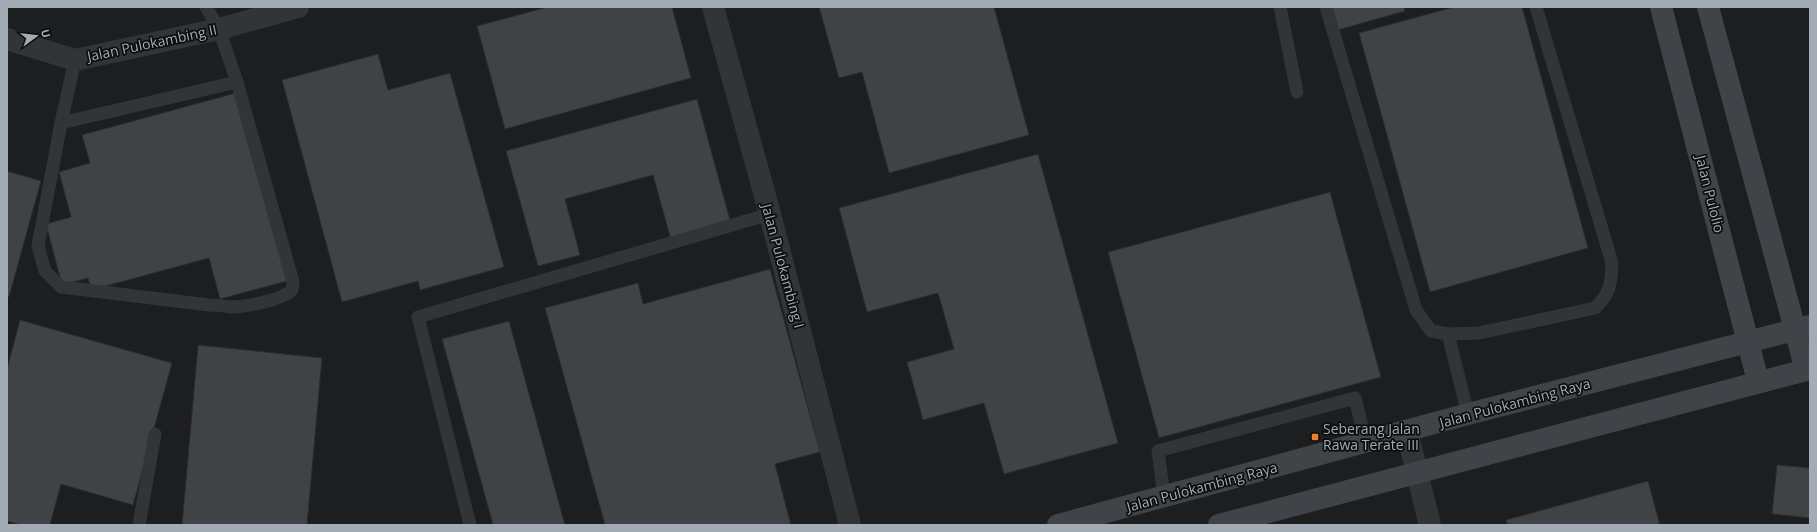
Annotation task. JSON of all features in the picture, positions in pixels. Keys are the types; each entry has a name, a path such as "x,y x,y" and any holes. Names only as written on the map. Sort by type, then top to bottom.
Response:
{"street":[{"name":"Jalan Pulokambing II","path":"7,39 75,60 219,29 298,7"},
{"name":"Jalan Pulokambing I","path":"713,7 770,214 850,525"},
{"name":"Jalan Pulolio","path":"1661,7 1758,381"},
{"path":"1219,525 1758,381 1808,369 1802,329 1708,7"},
{"name":"Jalan Pulokambing Raya","path":"1058,525 1407,432 1468,414 1748,344 1802,329"},
{"path":"1407,432 1430,525"}],"lane":[{"path":"75,60 61,123 38,246 45,271 61,287 224,306 252,305 288,294 292,290 293,282 237,82 219,29 206,7"},
{"path":"1280,7 1297,92"},
{"path":"1326,7 1416,310 1431,331 1448,334 1479,333 1595,308 1605,299 1611,285 1612,263 1536,7"},
{"path":"61,123 237,82"},
{"path":"470,525 418,317 770,214"},
{"path":"1448,334 1468,414"},
{"path":"1164,497 1158,451 1355,398 1366,443"},
{"path":"139,525 155,434"}],"shaded area":[{"path":"7,7 1810,7 1810,525 7,525"}],"building":[{"path":"548,7 672,7 691,78 505,129 477,26"},
{"path":"819,7 994,7 1029,135 889,173 862,72 839,78"},
{"path":"1327,7 1404,7 1405,11 1334,31"},
{"path":"1454,7 1522,7 1588,248 1430,292 1359,33"},
{"path":"378,54 388,90 450,73 504,267 420,290 418,281 342,302 282,80"},
{"path":"236,93 287,281 220,299 209,258 91,290 88,278 62,285 46,224 71,217 59,172 90,163 82,135"},
{"path":"697,99 731,224 671,240 653,175 565,199 580,255 538,266 506,151"},
{"path":"1038,154 1118,443 1004,474 984,403 923,420 907,362 954,349 938,293 867,312 839,208"},
{"path":"7,171 41,181 9,297 7,296"},
{"path":"1330,192 1381,377 1159,438 1108,252"},
{"path":"770,269 820,452 775,464 791,525 605,525 545,308 638,283 643,304"},
{"path":"20,320 172,363 133,505 61,484 50,525 21,525 7,521 7,369"},
{"path":"509,321 565,525 493,525 442,339"},
{"path":"198,345 322,358 307,525 182,525"},
{"path":"1777,465 1810,468 1810,518 1772,514"},
{"path":"1648,481 1660,525 1508,525 1506,520"}],"place":[{"name":"Seberang Jalan Rawa Terate III","path":"1315,437"}]}
